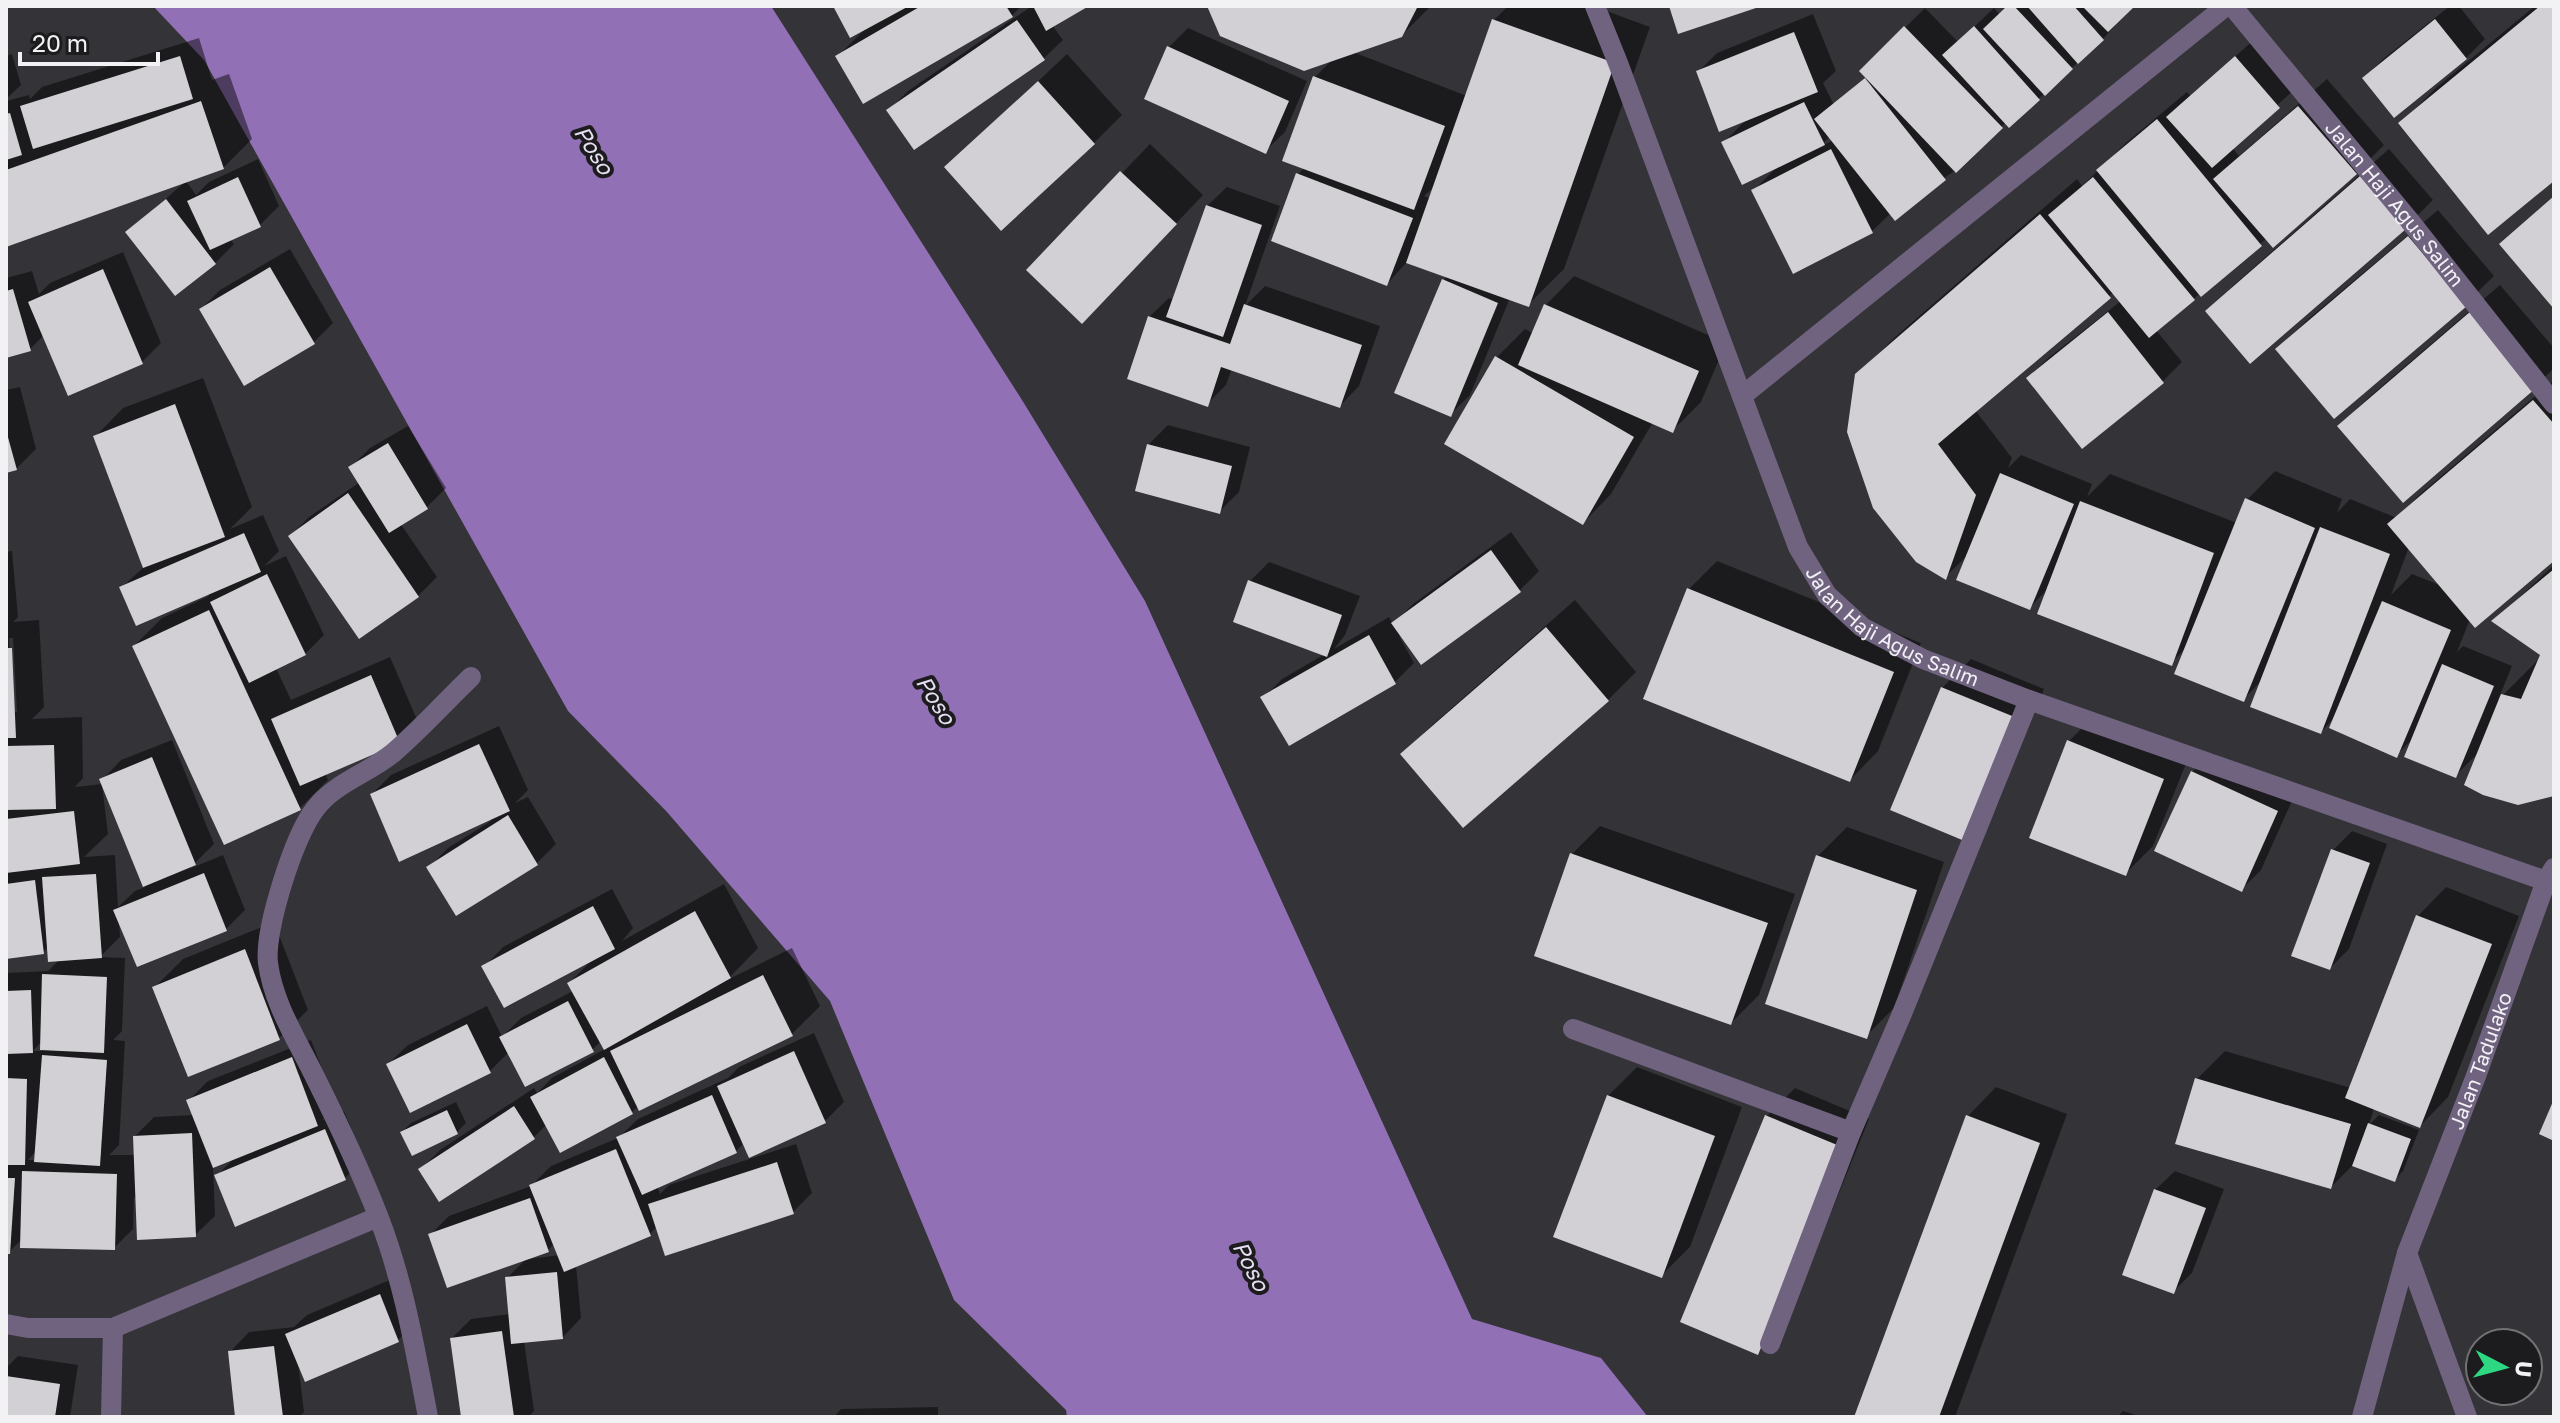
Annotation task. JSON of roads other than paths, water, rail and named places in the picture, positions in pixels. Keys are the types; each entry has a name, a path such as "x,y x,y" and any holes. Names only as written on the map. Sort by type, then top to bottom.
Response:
{"street":[{"name":"Jalan Haji Agus Salim","path":"1595,6 1798,547 1827,595 1862,627 1923,659 2029,700 2550,874"},
{"path":"1742,396 2226,6"},
{"name":"Jalan Haji Agus Salim","path":"2232,6 2409,220 2554,404"},
{"path":"428,1417 403,1290 378,1217 285,1017 271,980 268,942 276,902 296,848 315,809 338,788 369,771 394,752 471,677"},
{"path":"1770,1344 1851,1132 2029,700"},
{"name":"Jalan Tadulako","path":"2362,1417 2407,1253 2550,874"},
{"path":"1573,1029 1851,1132"},
{"path":"6,1324 28,1328 113,1328 378,1217"},
{"path":"2407,1253 2467,1417"},
{"path":"111,1417 113,1328"}],"water":[{"name":"Poso","path":"153,6 771,6 1022,400 1145,601 1472,1319 1601,1358 1648,1417 1067,1417 1066,1410 954,1300 830,1001 667,812 568,711 204,60"}]}
